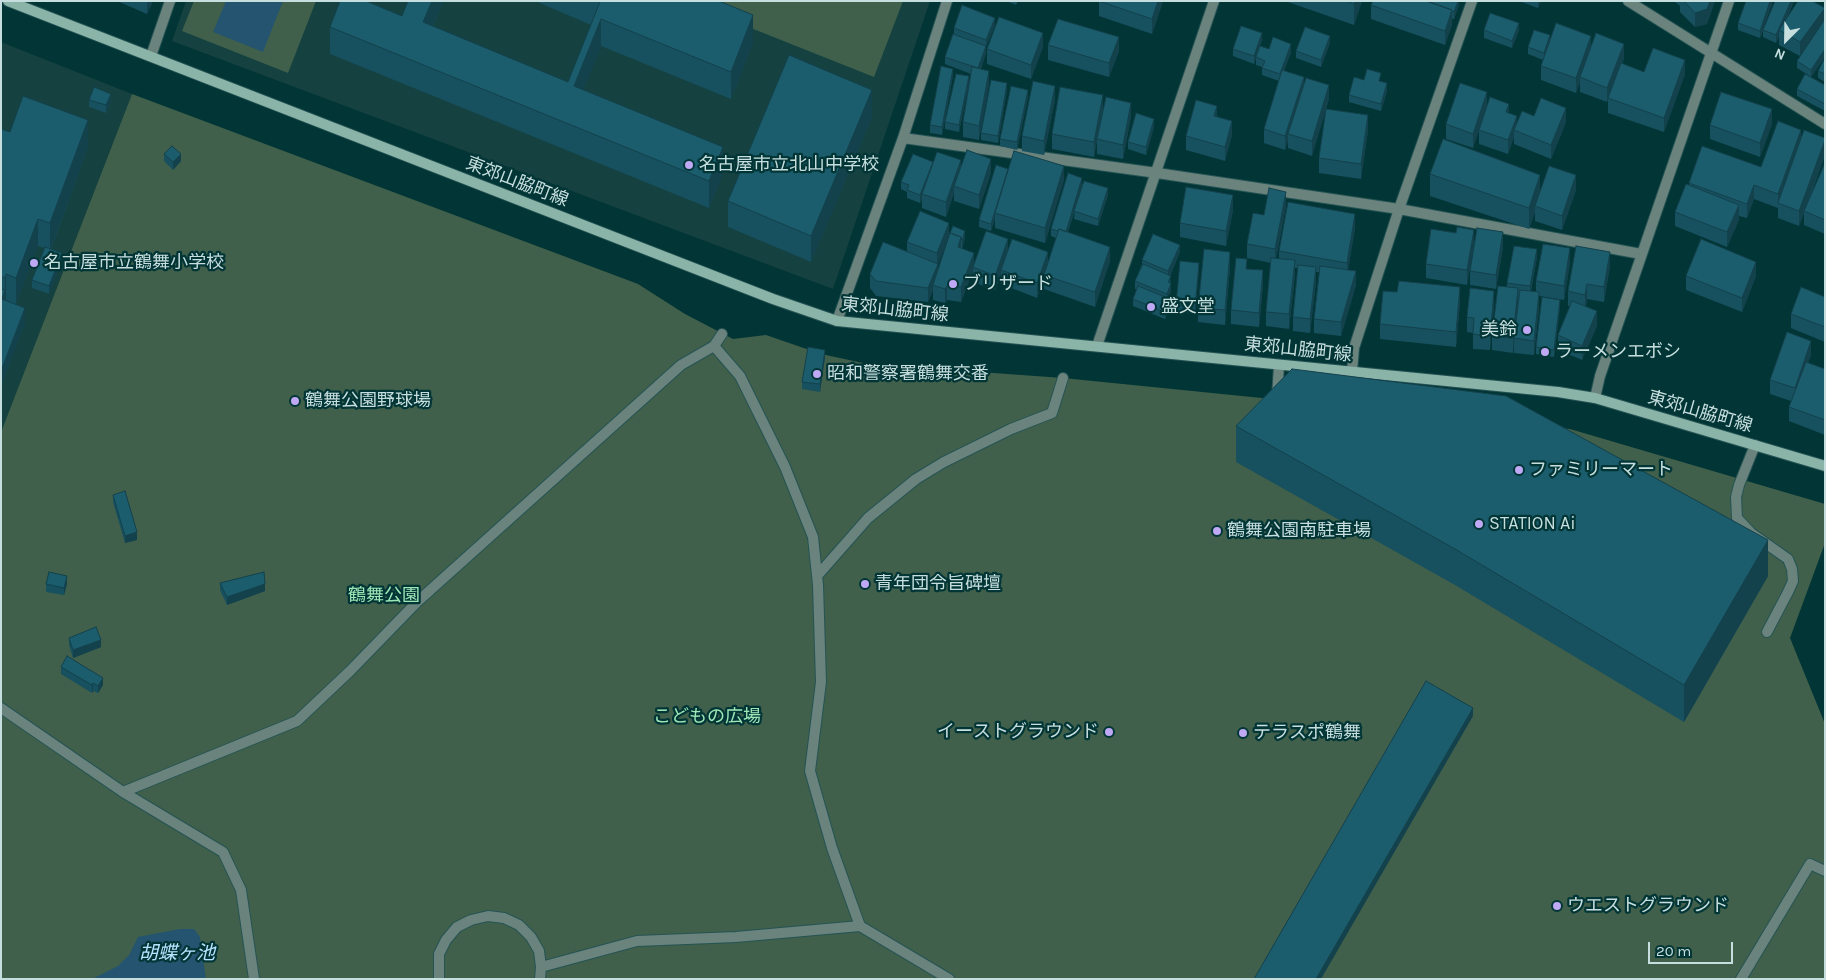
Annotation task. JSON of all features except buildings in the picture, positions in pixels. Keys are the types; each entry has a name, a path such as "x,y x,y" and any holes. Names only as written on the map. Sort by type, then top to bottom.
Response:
{"street":[{"name":"東郊山脇町線","path":"8,1 763,296 837,321 1279,364 1596,398 1825,466"},
{"path":"151,56 170,1"},
{"path":"837,321 902,138 947,1"},
{"path":"1097,346 1158,172 1214,1"},
{"path":"1352,372 1354,348 1399,209 1472,1"},
{"path":"1628,1 1825,124"},
{"path":"1596,398 1600,376 1729,1"},
{"path":"902,138 1158,172 1399,209 1641,254"},
{"path":"123,792 297,721 350,671 417,602 680,365 714,346 722,334"},
{"path":"714,346 740,376 785,467 813,537 821,682 810,771 832,848 860,926"},
{"path":"1275,410 1279,364"},
{"path":"816,576 868,518 916,479 944,462 1010,429 1052,413 1063,378"},
{"path":"1755,445 1736,497 1738,518 1751,533 1788,559 1792,569 1793,581 1767,632"},
{"path":"1,708 123,792 223,852 241,890 254,979"},
{"path":"1741,979 1810,864 1825,871"},
{"path":"440,979 439,954 446,940 457,927 472,920 488,916 504,918 525,931 538,951 541,967 540,979"},
{"path":"541,967 637,941 736,937 860,926 949,979"}],"shaded area":[{"name":"名古屋市立北山中学校","path":"186,1 930,1 833,289 172,41"},
{"name":"名古屋市立鶴舞小学校","path":"1,42 132,94 1,432"}],"green space":[{"path":"194,1 316,1 288,73 182,31"},
{"path":"683,1 903,1 874,77"},
{"name":"鶴舞公園","path":"132,94 638,284 685,314 733,339 766,335 821,354 868,364 1063,378 1570,429 1825,504 1825,543 1790,638 1825,724 1825,979 1,979 1,432"}],"water":[{"path":"226,1 283,1 263,52 213,32"},
{"name":"胡蝶ヶ池","path":"180,929 194,929 200,937 206,979 92,979 118,966 129,955 138,937"}],"place":[{"name":"名古屋市立北山中学校","path":"689,165"},
{"name":"名古屋市立鶴舞小学校","path":"34,263"},
{"name":"ブリザード","path":"953,284"},
{"name":"盛文堂","path":"1151,307"},
{"name":"美鈴","path":"1527,330"},
{"name":"ラーメンエボシ","path":"1545,352"},
{"name":"昭和警察署鶴舞交番","path":"817,374"},
{"name":"鶴舞公園野球場","path":"295,401"},
{"name":"ファミリーマート","path":"1519,470"},
{"name":"STATION Ai","path":"1479,524"},
{"name":"鶴舞公園南駐車場","path":"1217,531"},
{"name":"青年団令旨碑壇","path":"865,584"},
{"name":"イーストグラウンド","path":"1109,732"},
{"name":"テラスポ鶴舞","path":"1243,733"},
{"name":"ウエストグラウンド","path":"1557,906"}],"park label":[{"name":"こどもの広場","path":"707,717"}]}
